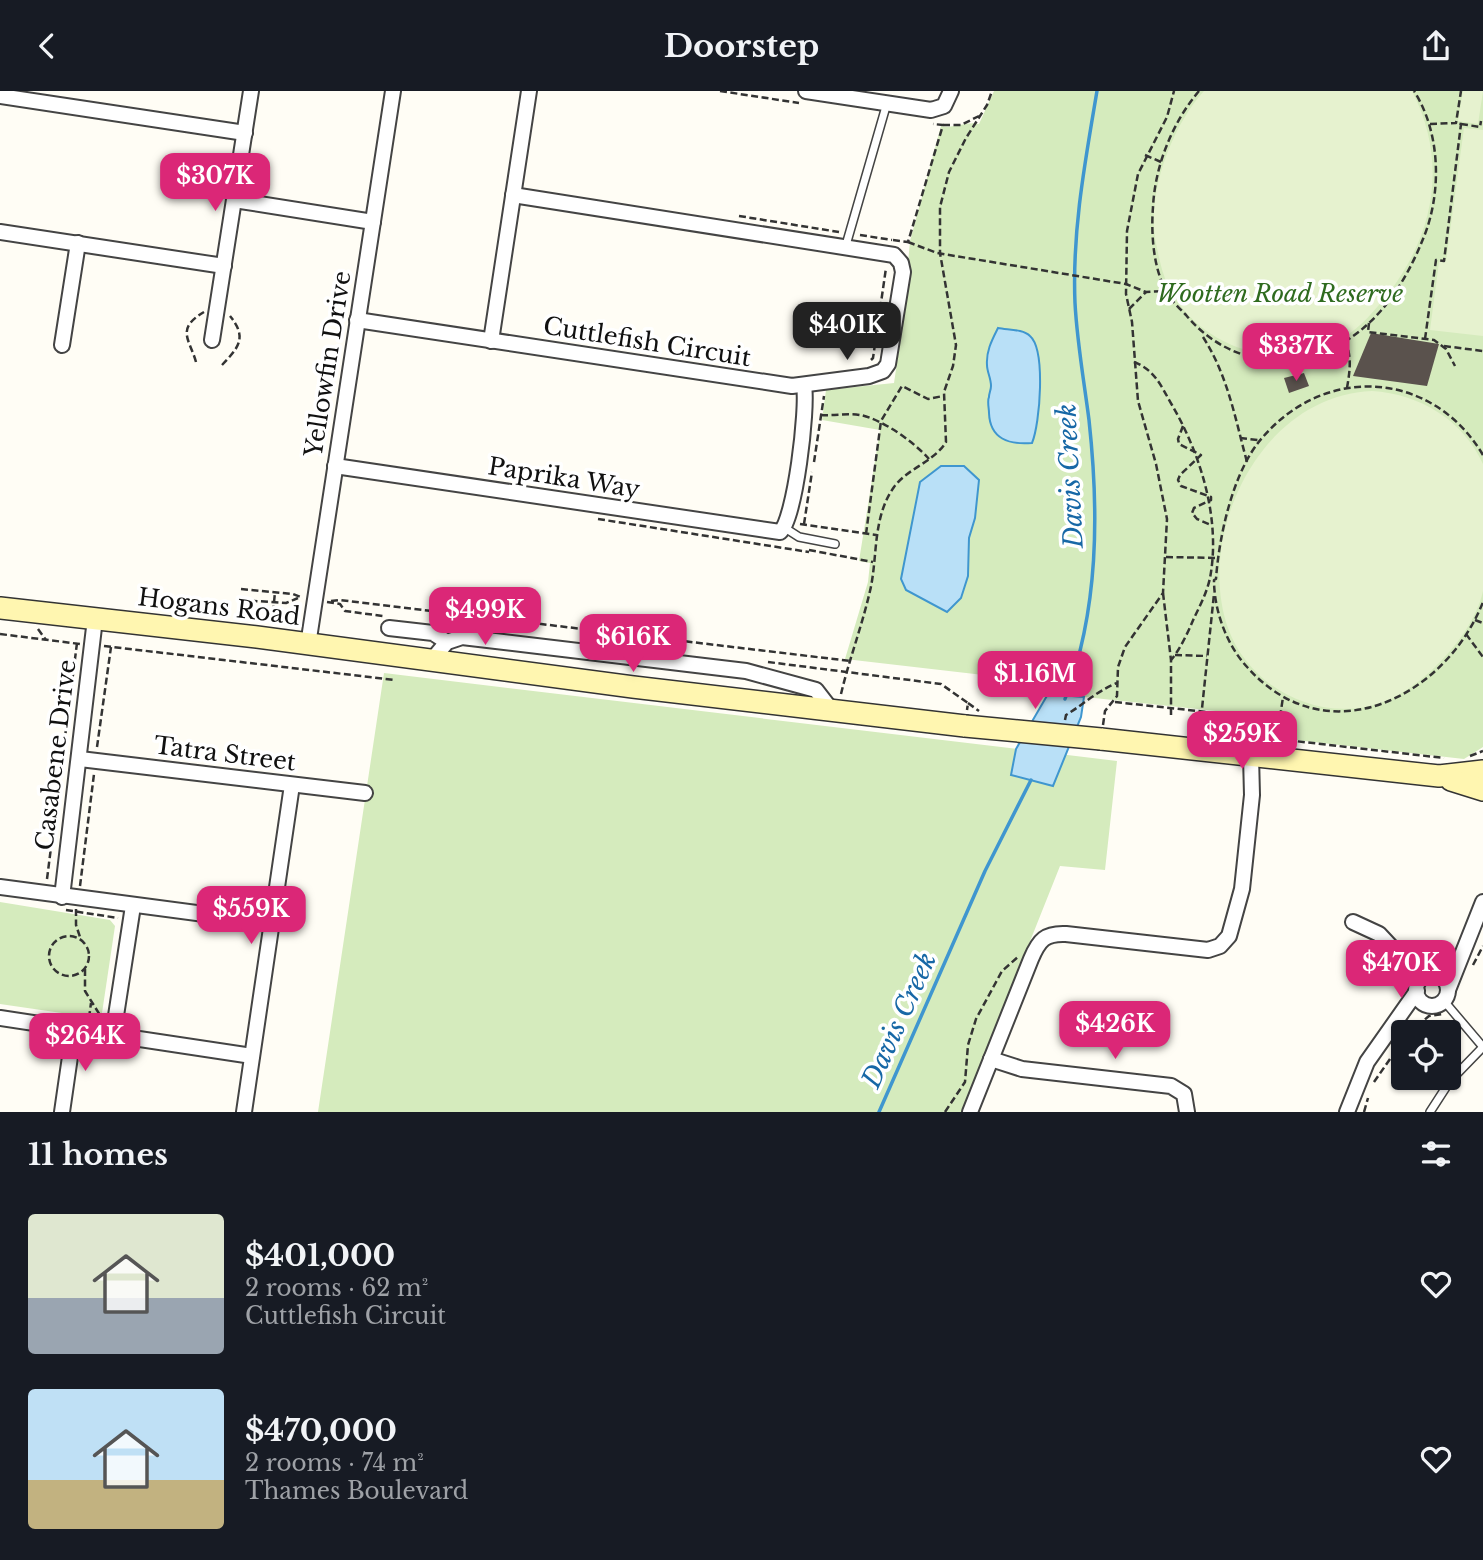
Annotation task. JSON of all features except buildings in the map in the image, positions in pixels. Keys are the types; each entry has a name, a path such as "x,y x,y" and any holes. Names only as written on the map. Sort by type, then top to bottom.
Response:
{"street":[{"path":"212,339 251,91"},
{"name":"Yellowfin Drive","path":"308,645 393,91"},
{"path":"491,341 529,91"},
{"path":"806,91 931,110 944,106 951,91"},
{"path":"0,96 245,133"},
{"path":"513,195 845,246 887,259"},
{"path":"234,200 373,222"},
{"path":"0,232 224,266"},
{"path":"62,345 78,243"},
{"name":"Cuttlefish Circuit","path":"357,320 780,385 804,386 869,376 883,371 888,365 903,272 898,258 887,259"},
{"path":"786,525 805,417 804,386"},
{"name":"Paprika Way","path":"335,466 766,532 780,532 786,525"},
{"name":"Hogans Road","path":"0,608 431,661 836,705 965,726 1101,734 1445,767 1483,758"},
{"name":"Casabene Drive","path":"62,890 95,619"},
{"path":"389,628 433,633 447,642"},
{"path":"431,661 447,642 457,637 468,638 737,669 816,690 836,705"},
{"path":"970,1112 1037,944 1048,934 1202,949 1214,949 1225,942 1231,932 1242,889 1252,795 1267,752"},
{"name":"Tatra Street","path":"80,759 365,793"},
{"name":"Hogans Road","path":"1445,767 1483,790"},
{"path":"244,1112 292,785"},
{"path":"0,887 62,890 133,906 272,923"},
{"path":"1404,1020 1446,995 1483,902"},
{"path":"113,1035 133,906"},
{"path":"1353,922 1379,934 1423,982 1422,1002 1429,1006"},
{"path":"1397,1020 1423,982 1460,956"},
{"path":"1423,982 1444,980 1446,995"},
{"path":"0,1018 252,1056"},
{"path":"1347,1112 1360,1073 1391,1028"},
{"path":"62,1112 74,1029"},
{"path":"991,1059 1023,1069 1171,1086 1184,1094 1187,1112"}],"lane":[{"path":"845,246 887,103"},
{"name":"Paprika Way","path":"786,525 808,539 835,544"},
{"path":"1430,1112 1445,1087 1483,1047 1446,995"}],"path":[{"path":"836,705 870,589 876,535 884,508 895,487 929,460 946,442 944,395 956,345 940,253 940,207 949,172 992,91"},
{"path":"1171,715 1171,660 1163,593 1167,519 1156,464 1138,401 1126,284 1127,231 1138,174 1145,155 1167,117 1174,91"},
{"path":"1199,91 1172,133 1161,162 1154,191 1152,221 1156,258 1166,291 1202,334 1219,363 1247,461"},
{"path":"1202,334 1245,357 1268,361 1314,354 1345,340 1369,323 1412,265 1427,231 1434,196 1435,158 1430,124 1414,91"},
{"path":"1456,123 1461,91"},
{"path":"931,110 929,123 943,125 961,125 982,114"},
{"path":"1430,124 1456,123 1480,127 1481,121"},
{"path":"1425,339 1436,260 1444,261 1461,124"},
{"path":"908,242 943,125"},
{"path":"1145,155 1161,162"},
{"path":"866,365 873,358 892,240 908,242 940,253 1126,284 1146,292 1166,291"},
{"path":"1129,309 1146,292"},
{"path":"196,362 188,346 187,335 190,324 204,312 205,301"},
{"path":"222,365 235,352 239,342 237,325 230,316"},
{"path":"1369,323 1368,332 1434,340 1446,349 1455,366"},
{"path":"1345,340 1351,367 1348,388"},
{"path":"1441,345 1483,351"},
{"path":"1134,362 1153,372 1194,450 1207,494 1212,525 1212,580 1227,637 1257,678 1283,697 1305,706 1333,711 1356,711 1380,706 1403,696 1445,661 1466,635 1483,603"},
{"path":"866,534 883,423 881,421 902,386 928,399 944,395"},
{"path":"1171,660 1212,580 1216,579 1224,518 1247,461 1260,440 1278,421 1298,407 1321,395 1348,388 1366,386 1402,390 1431,401 1460,424 1483,455"},
{"path":"822,405 821,415 862,415 883,423 929,460"},
{"path":"1183,426 1178,442 1194,450"},
{"path":"1240,438 1260,440"},
{"path":"1197,459 1178,480 1181,486 1207,494"},
{"path":"1208,501 1194,507 1192,513 1197,519 1212,525"},
{"path":"786,525 876,535"},
{"path":"808,539 809,552 873,562"},
{"path":"1166,557 1217,558"},
{"path":"240,600 286,603 300,597 241,589"},
{"path":"330,591 328,602 340,600 850,661"},
{"path":"1201,718 1214,591"},
{"path":"1101,734 1105,711 1115,702 1118,667 1125,647 1163,593"},
{"path":"1475,620 1483,624"},
{"path":"27,628 40,630 47,641"},
{"path":"0,634 395,680"},
{"path":"1466,635 1483,657"},
{"path":"77,643 47,881 62,890 91,887"},
{"path":"97,747 110,647"},
{"path":"1175,655 1208,656"},
{"path":"846,672 941,684 968,703"},
{"path":"1064,728 1066,715 1085,704 1097,691 1117,683"},
{"path":"1283,697 1280,720 1267,752 1445,767"},
{"path":"1115,702 1280,720"},
{"path":"1464,760 1483,758"},
{"path":"76,912 76,925 81,940 89,951 85,968 85,991 103,1020"},
{"path":"81,940 62,937 52,945 49,956 52,968 64,976 78,975 85,968"},
{"path":"945,1112 965,1082 968,1045 976,1019 1002,971 1019,956 1023,957"},
{"path":"1374,1082 1391,1058"},
{"path":"1364,1112 1370,1093"}],"green space":[{"name":"Wootten Road Reserve","path":"994,91 1483,91 1483,747 1464,759 1278,738 1281,718 1066,695 1069,685 845,659 868,582 870,563 859,561 880,430 822,420 826,390 894,383 910,241 941,126 979,124"},
{"path":"1204,91 1412,91 1423,117 1433,170 1426,221 1404,271 1373,312 1350,334 1321,349 1298,354 1274,355 1251,351 1229,344 1208,332 1190,317 1175,298 1162,269 1155,238 1155,200 1173,140 1192,105"},
{"path":"1463,91 1483,91 1478,124 1458,121"},
{"path":"1464,128 1483,130 1483,336 1430,330 1439,262 1446,261"},
{"path":"1372,391 1407,397 1438,412 1464,434 1483,464 1483,591 1476,612 1457,642 1435,667 1410,688 1393,698 1369,706 1344,709 1319,706 1296,699 1274,687 1255,671 1239,651 1222,607 1222,542 1227,520 1244,479 1278,433 1321,403 1354,393"},
{"path":"384,673 1117,761 1105,870 1060,866 962,1112 318,1112"},
{"path":"0,902 110,920 115,926 102,1013 96,1018 0,1004"}],"water":[{"path":"998,328 1023,332 1030,336 1035,344 1040,388 1032,443 1016,443 1002,439 990,422 988,400 991,386 987,360"},
{"path":"941,466 964,466 979,480 975,518 969,538 968,576 961,598 947,612 906,590 901,579 920,482"},
{"path":"1048,694 1084,697 1081,717 1053,786 1011,775 1016,749"}],"waterway":[{"name":"Davis Creek","path":"1065,699 1084,631 1094,561 1092,455 1077,332 1075,249 1080,197 1097,91"},
{"name":"Davis Creek","path":"879,1112 985,871 1031,780"}]}
